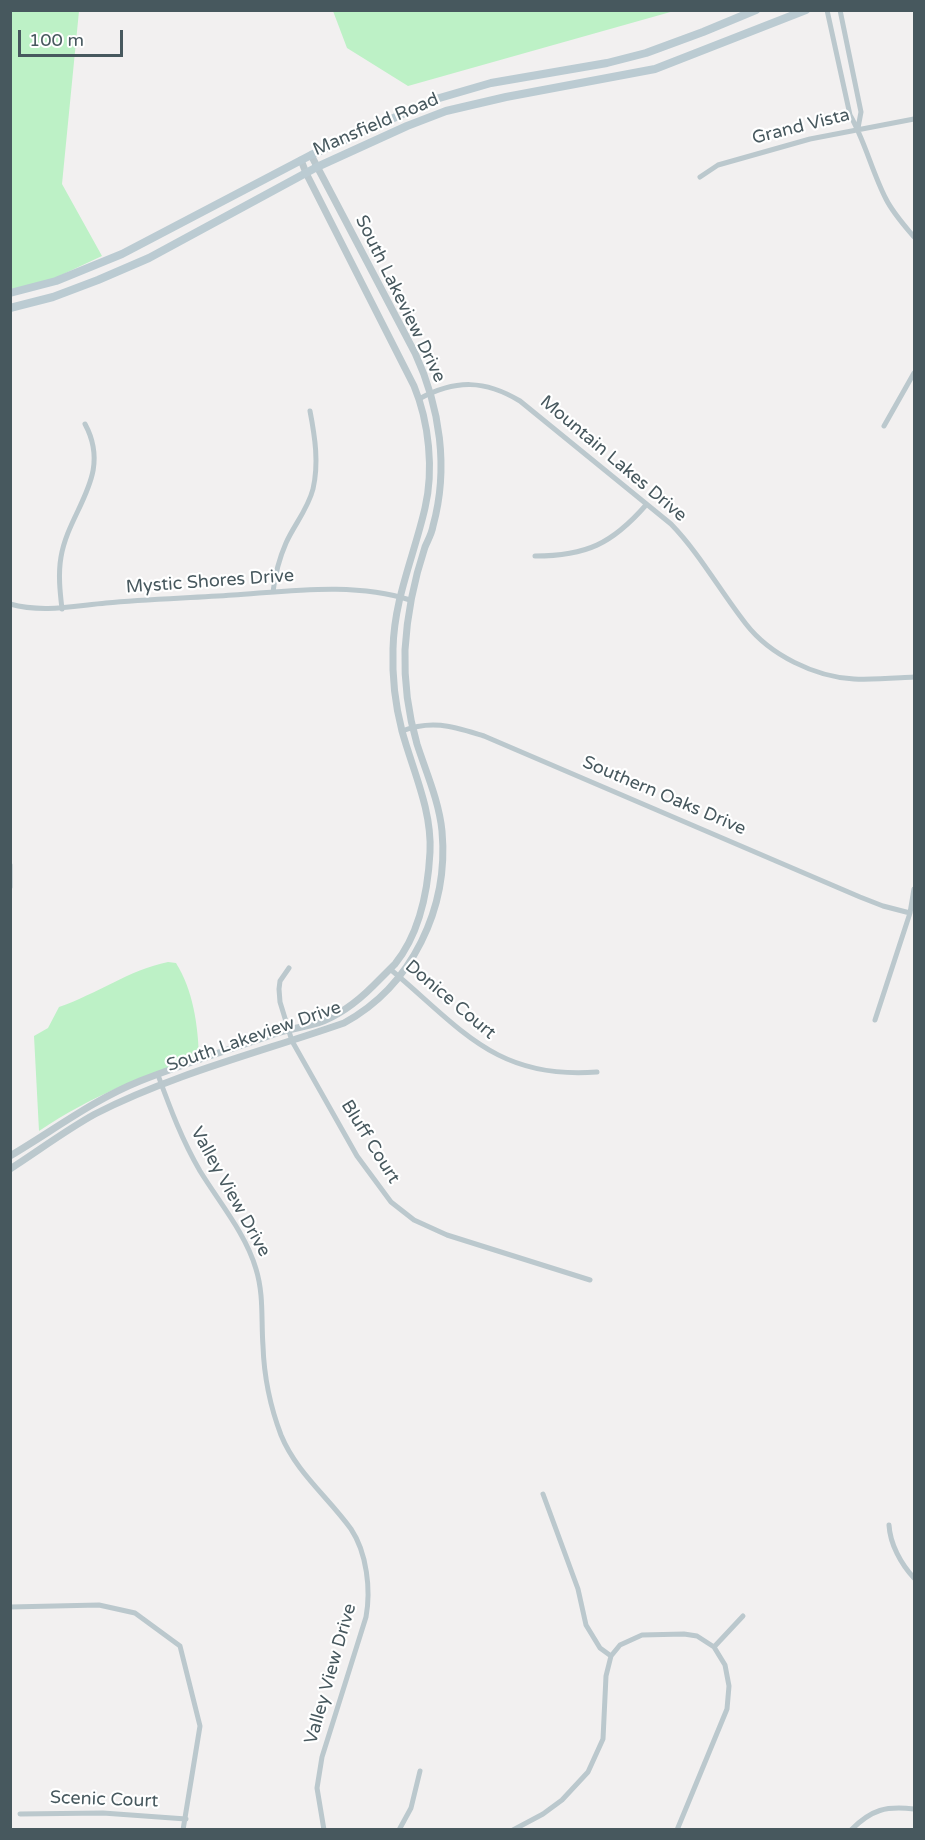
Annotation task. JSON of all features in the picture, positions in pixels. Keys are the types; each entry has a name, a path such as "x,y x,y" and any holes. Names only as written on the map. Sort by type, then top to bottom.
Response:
{"main road":[{"name":"Mansfield Road","path":"10,293 56,282 122,254 311,155 454,93 491,83 607,63 646,53 703,33 756,10"},
{"name":"Mansfield Road","path":"10,308 53,297 149,258 317,167 446,111 534,91 655,69 806,10"}],"street":[{"path":"827,10 850,115 858,128 886,198 897,217 915,237"},
{"path":"840,10 861,112 858,128"},
{"path":"842,76 853,74"},
{"name":"Grand Vista","path":"700,177 718,165 810,139 858,128 915,119"},
{"name":"South Lakeview Drive","path":"10,1169 94,1115 162,1085 344,1023 361,1014 400,977 421,945 436,902 442,866 442,831 413,727 406,695 405,665 410,600 434,526 440,483 437,415 415,353 311,155"},
{"name":"South Lakeview Drive","path":"10,1156 79,1111 140,1081 289,1029 318,1023 338,1013 362,997 390,969 417,925 426,892 430,858 427,814 402,731 394,695 393,671 394,626 399,596 425,507 428,489 427,446 419,399 301,160"},
{"path":"884,426 915,373"},
{"name":"Mountain Lakes Drive","path":"419,399 454,385 479,384 510,395 671,524 688,541 747,626 760,640 782,656 827,675 854,679 915,677"},
{"path":"273,592 276,571 286,542 306,508 313,489 316,439 310,411"},
{"path":"62,609 59,580 61,558 65,543 92,481 95,455 93,439 85,424"},
{"path":"535,556 581,552 618,533 646,505"},
{"name":"Mystic Shores Drive","path":"10,604 37,609 62,609 105,603 273,592 356,591 379,592 410,600"},
{"name":"Southern Oaks Drive","path":"402,731 413,727 446,724 484,736 860,897 910,913"},
{"path":"10,865 10,887"},
{"path":"874,1020 910,913 915,889"},
{"name":"Bluff Court","path":"289,968 280,981 279,989 280,1002 292,1041 357,1156 382,1192 414,1220 447,1235 590,1280"},
{"name":"Donice Court","path":"390,969 466,1035 495,1055 551,1071 576,1074 597,1072"},
{"name":"Valley View Drive","path":"158,1075 185,1145 243,1239 256,1268 261,1290 268,1396 281,1435 295,1462 352,1531 367,1573 366,1617 322,1757 316,1788 324,1830"},
{"path":"33,1141 40,1150"},
{"path":"543,1494 578,1589 586,1625 600,1648 611,1656"},
{"path":"889,1525 893,1545 915,1578"},
{"path":"10,1607 99,1605 135,1613 180,1646 200,1726 183,1830"},
{"path":"714,1647 743,1616"},
{"path":"513,1830 543,1814 562,1800 588,1772 603,1739 606,1676 611,1656 620,1645 642,1635 684,1634 697,1636 714,1647 725,1665 729,1686 727,1709 677,1830"},
{"path":"399,1830 411,1808 420,1771"},
{"path":"851,1830 873,1811 892,1808 915,1809"},
{"name":"Scenic Court","path":"20,1814 104,1813 186,1819"}],"green space":[{"path":"11,11 79,11 62,184 102,256 40,285 11,289"},
{"path":"333,11 674,11 408,86 347,48"},
{"path":"168,962 176,963 187,985 196,1020 199,1056 98,1097 39,1131 34,1036 48,1028 59,1007 126,976"}]}
